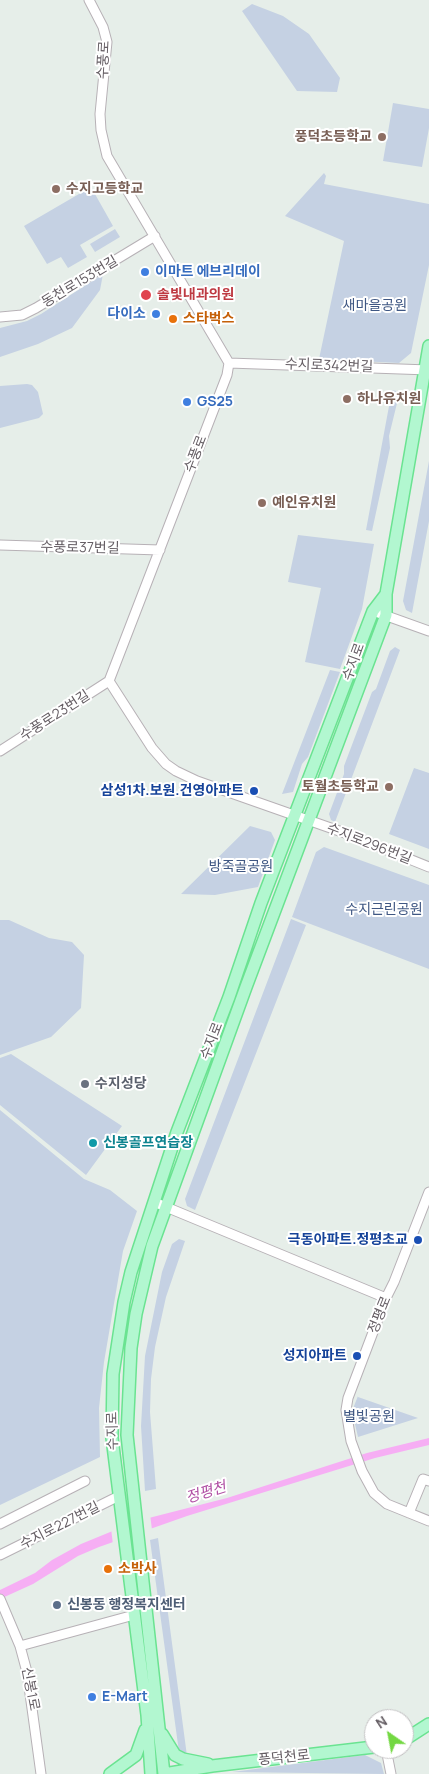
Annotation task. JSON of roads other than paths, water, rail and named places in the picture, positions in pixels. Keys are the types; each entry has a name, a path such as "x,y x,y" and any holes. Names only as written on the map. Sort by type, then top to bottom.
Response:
{"main road":[{"name":"수지로","path":"159,1728 149,1618 127,1435 131,1348 140,1290 152,1246 386,615 386,594 427,370 429,346"},
{"name":"수지로","path":"134,1615 112,1438 113,1374 131,1272 154,1202 294,816 373,611 386,594"},
{"path":"134,1615 151,1774"},
{"path":"110,1774 136,1755 147,1724"},
{"path":"414,1734 429,1724"},
{"path":"159,1728 175,1755 183,1759 212,1766"},
{"path":"159,1728 164,1774"},
{"name":"풍덕천로","path":"164,1774 189,1772 212,1766 364,1748"}],"street":[{"name":"수풍로","path":"89,0 103,26 107,42 100,114 105,150 115,171 230,362 227,375 109,681"},
{"name":"동천로153번길","path":"0,317 22,315 36,308 155,236"},
{"name":"수지로342번길","path":"230,362 427,370"},
{"name":"수풍로37번길","path":"0,545 160,550"},
{"path":"373,611 429,631"},
{"name":"수풍로23번길","path":"0,751 109,681"},
{"path":"109,681 152,748 166,764 197,781 308,822"},
{"name":"수지로296번길","path":"308,822 429,867"},
{"name":"정평로","path":"408,1513 383,1502 371,1489 351,1441 347,1421 347,1404 386,1298 429,1192"},
{"path":"154,1202 386,1298"},
{"path":"429,1481 423,1479 408,1513 429,1520"},
{"path":"0,1524 85,1482"},
{"name":"수지로227번길","path":"0,1555 120,1500"},
{"name":"신봉1로","path":"2,1604 20,1646 33,1705 41,1774"},
{"path":"20,1646 134,1615"},
{"path":"388,1759 391,1774"}],"place":[{"name":"풍덕초등학교","path":"382,137"},
{"name":"수지고등학교","path":"56,189"},
{"name":"이마트 에브리데이","path":"145,272"},
{"name":"솔빛내과의원","path":"146,295"},
{"name":"다이소","path":"156,314"},
{"name":"스타벅스","path":"173,319"},
{"name":"하나유치원","path":"347,399"},
{"name":"GS25","path":"187,402"},
{"name":"예인유치원","path":"262,503"},
{"name":"토월초등학교","path":"389,787"},
{"name":"삼성1차.보원.건영아파트","path":"254,791"},
{"name":"수지성당","path":"85,1084"},
{"name":"신봉골프연습장","path":"93,1143"},
{"name":"극동아파트.정평초교","path":"418,1240"},
{"name":"성지아파트","path":"357,1356"},
{"name":"소박사","path":"108,1569"},
{"name":"신봉동 행정복지센터","path":"57,1605"},
{"name":"E-Mart","path":"92,1697"}],"park label":[{"name":"새마을공원","path":"375,306"},
{"name":"방죽골공원","path":"241,867"},
{"name":"수지근린공원","path":"384,910"},
{"name":"별빛공원","path":"369,1417"}],"water label":[{"name":"정평천","path":"206,1493"}]}
